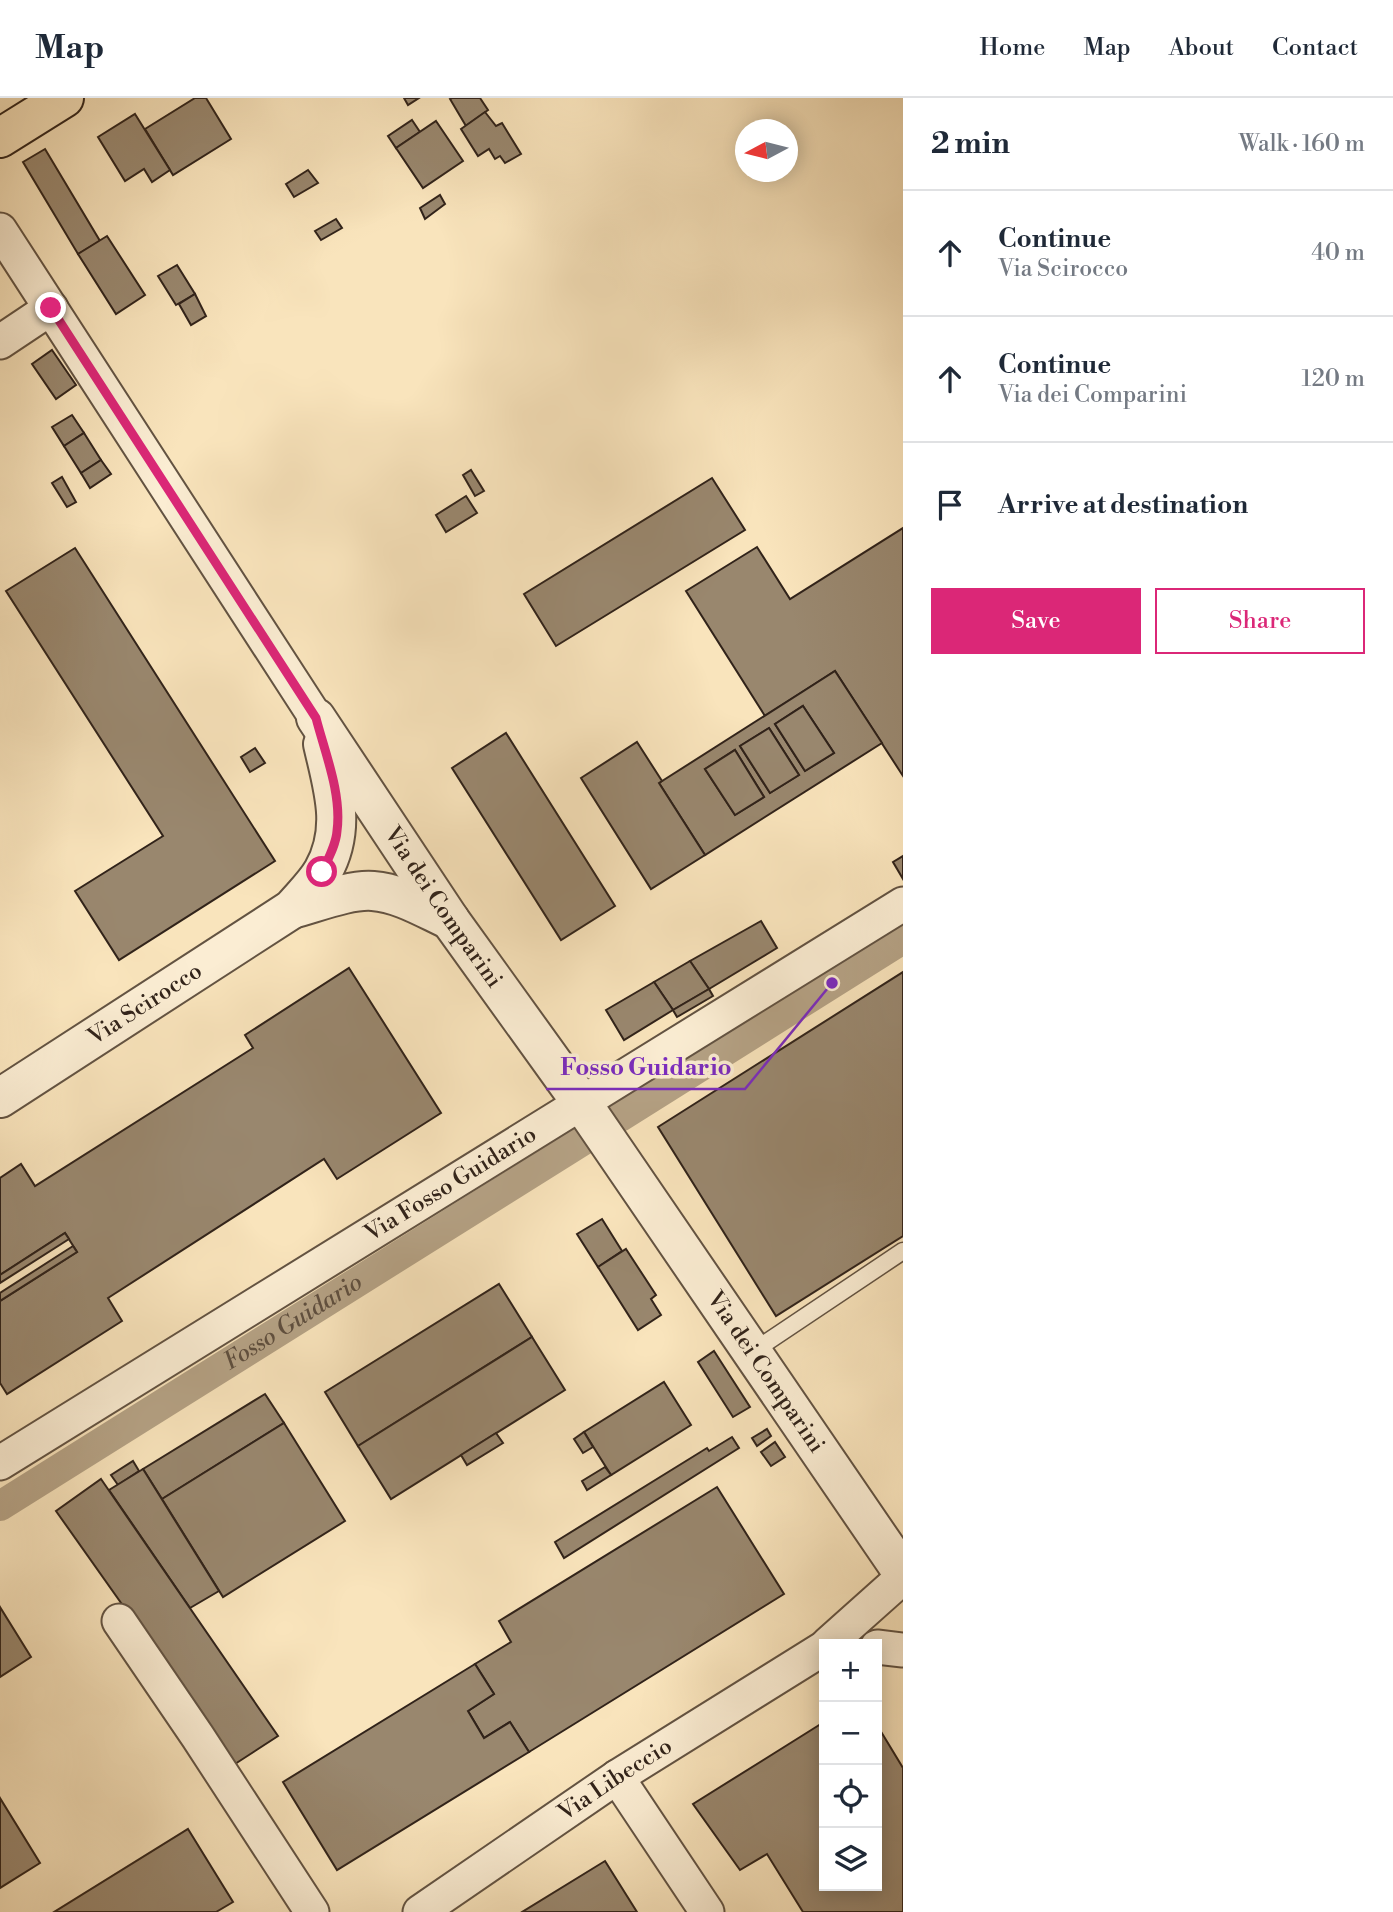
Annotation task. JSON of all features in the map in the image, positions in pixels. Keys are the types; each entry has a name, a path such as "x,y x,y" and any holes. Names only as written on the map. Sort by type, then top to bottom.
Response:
{"highway":[{"path":"0,138 64,98"}],"street":[{"name":"Via dei Comparini","path":"0,230 450,920 581,1102 903,1575"},
{"path":"0,342 51,308"},
{"name":"Via Scirocco","path":"0,1098 292,909 322,872 337,832 338,817 331,775 316,718"},
{"name":"Via Scirocco","path":"322,872 399,841"},
{"name":"Via Scirocco","path":"365,891 399,841"},
{"name":"Via Scirocco","path":"292,909 365,891 394,895 450,920"},
{"name":"Via Fosso Guidario","path":"0,1462 903,904"},
{"name":"Via Libeccio","path":"835,1639 903,1575"},
{"path":"118,1621 198,1737 312,1912"},
{"path":"882,1648 903,1650"},
{"name":"Via Libeccio","path":"420,1912 617,1777 819,1652"},
{"path":"617,1777 707,1912"}],"lane":[{"path":"752,1352 903,1251"}],"building":[{"path":"195,98 206,98 231,139 173,175 145,129"},
{"path":"404,98 419,98 408,105"},
{"path":"480,98 488,110 466,126 450,99"},
{"path":"485,112 496,126 502,123 521,154 505,163 500,156 495,159 489,149 478,156 461,129"},
{"path":"135,114 170,170 152,182 144,169 125,181 98,137"},
{"path":"412,120 420,132 396,148 388,136"},
{"path":"436,121 463,161 423,188 396,148"},
{"path":"45,149 100,241 78,254 23,162"},
{"path":"308,170 318,183 294,197 286,184"},
{"path":"440,195 445,204 425,219 420,208"},
{"path":"336,219 342,228 321,240 315,231"},
{"path":"107,236 145,295 116,314 78,254"},
{"path":"177,265 195,294 176,305 158,276"},
{"path":"195,294 206,316 191,325 179,304"},
{"path":"52,350 76,385 56,399 32,364"},
{"path":"72,415 84,433 64,446 52,427"},
{"path":"84,433 101,460 81,473 64,446"},
{"path":"101,460 111,474 90,488 81,473"},
{"path":"471,470 484,491 475,496 463,475"},
{"path":"62,477 76,502 67,507 52,483"},
{"path":"712,478 745,530 556,646 524,594"},
{"path":"466,496 477,513 446,532 436,515"},
{"path":"903,528 903,776 835,671 765,716 686,591 757,547 790,599"},
{"path":"75,548 275,861 119,960 75,891 163,836 6,591"},
{"path":"835,671 882,743 705,855 659,783","holes":["803,706 834,753 805,771 775,724","769,728 799,775 770,793 740,746","735,750 764,797 735,815 705,769"]},
{"path":"803,706 834,753 805,771 775,724"},
{"path":"769,728 799,775 770,793 740,746"},
{"path":"506,733 615,906 561,940 452,768"},
{"path":"637,742 662,781 659,783 705,855 651,889 581,778"},
{"path":"255,748 265,763 250,772 241,757"},
{"path":"735,750 764,797 735,815 705,769"},
{"path":"903,856 903,879 893,862"},
{"path":"761,921 777,948 709,989 690,961"},
{"path":"690,961 709,989 673,1010 654,982"},
{"path":"349,968 441,1113 337,1179 324,1159 108,1298 122,1321 7,1394 0,1383 0,1301 77,1252 65,1233 0,1275 0,1178 21,1164 35,1186 253,1048 245,1035"},
{"path":"903,972 903,1236 776,1316 658,1127"},
{"path":"654,982 673,1010 624,1040 606,1010"},
{"path":"709,989 713,996 677,1017 673,1010"},
{"path":"602,1219 622,1251 598,1267 577,1234"},
{"path":"65,1233 69,1239 0,1283 0,1275"},
{"path":"73,1246 77,1252 0,1301 0,1293"},
{"path":"626,1249 656,1295 651,1299 661,1315 638,1330 598,1267"},
{"path":"499,1284 532,1337 358,1446 325,1392"},
{"path":"532,1337 565,1390 391,1499 358,1446"},
{"path":"714,1351 750,1407 733,1417 698,1362"},
{"path":"664,1382 691,1425 611,1475 584,1432"},
{"path":"265,1394 284,1423 162,1499 143,1469"},
{"path":"284,1423 345,1521 223,1597 162,1499"},
{"path":"767,1429 771,1436 757,1446 752,1438"},
{"path":"584,1432 593,1447 583,1453 574,1439"},
{"path":"496,1433 503,1443 467,1465 461,1455"},
{"path":"732,1437 739,1448 564,1558 555,1542 707,1448 709,1451"},
{"path":"775,1442 785,1457 771,1466 761,1452"},
{"path":"133,1461 139,1471 118,1485 111,1475"},
{"path":"605,1467 611,1475 587,1490 582,1481"},
{"path":"143,1469 219,1591 190,1608 109,1490"},
{"path":"101,1479 278,1736 235,1764 56,1511"},
{"path":"717,1487 784,1594 529,1752 510,1722 484,1738 468,1711 494,1694 475,1664 511,1642 499,1621"},
{"path":"0,1607 31,1657 0,1677"},
{"path":"475,1664 494,1694 468,1711 484,1738 510,1722 529,1752 337,1870 283,1782"},
{"path":"819,1725 819,1891 882,1891 882,1733 903,1768 903,1912 803,1912 767,1854 740,1870 693,1804"},
{"path":"0,1798 40,1863 0,1888"},
{"path":"188,1829 233,1902 216,1912 54,1912"},
{"path":"605,1861 637,1912 522,1912"}],"waterway":[{"name":"Fosso Guidario","path":"620,1117 903,939"},
{"name":"Fosso Guidario","path":"0,1506 587,1138"}],"place":[{"name":"Fosso Guidario","path":"832,983"}],"route":[{"path":"51,308 316,718 331,775 338,817 332,850 322,872"}]}
